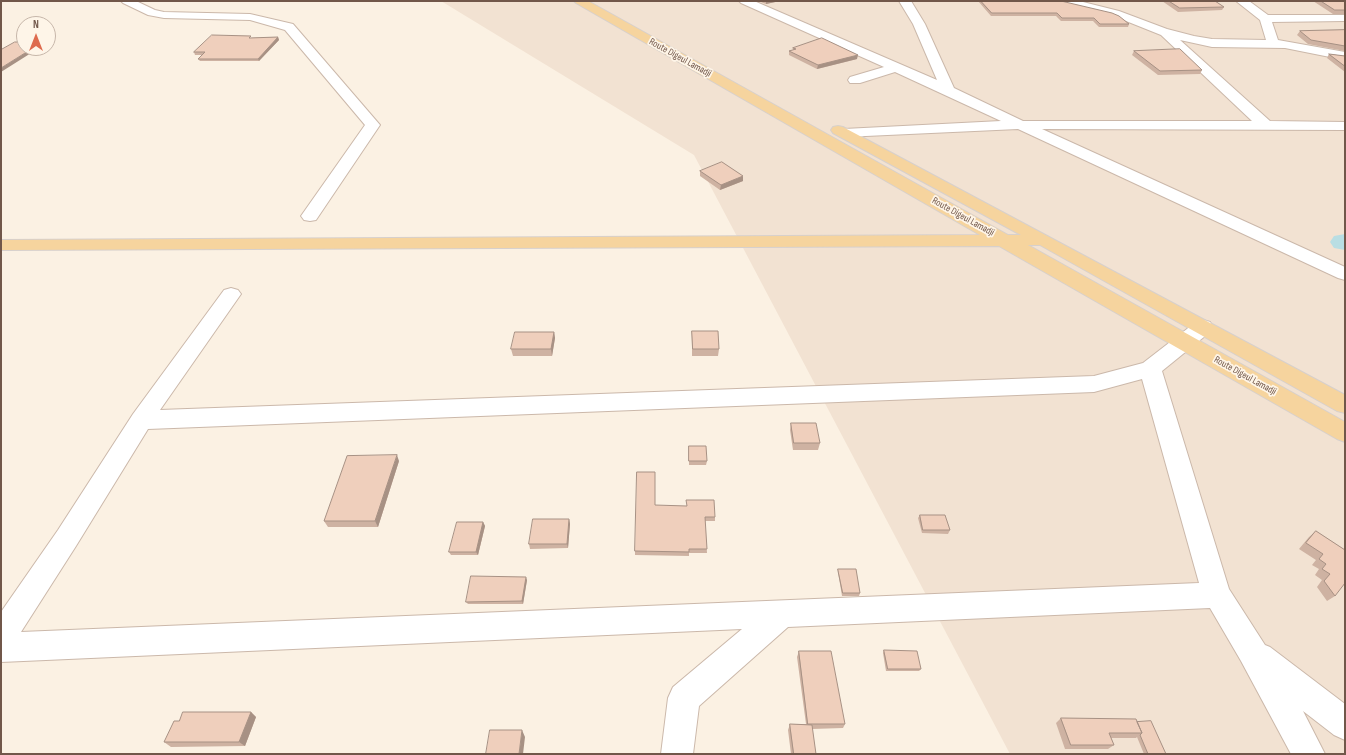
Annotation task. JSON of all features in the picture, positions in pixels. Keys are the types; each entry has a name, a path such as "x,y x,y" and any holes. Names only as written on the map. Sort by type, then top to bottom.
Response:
{"main road":[{"name":"Route Digeul Lamadji","path":"580,1 1345,433"},
{"name":"Route Digeul Lamadji","path":"608,1 844,133 1044,240 1345,405"},
{"path":"1,245 1044,240"}],"street":[{"path":"127,1 152,13 164,15 250,17 288,26 369,119 373,125 310,216"},
{"path":"745,1 948,90 1020,125 1345,274"},
{"path":"905,1 919,24 948,90"},
{"path":"1065,1 1115,13 1163,32 1194,40 1212,43 1291,45 1339,54 1345,60"},
{"path":"1242,1 1265,19 1273,44"},
{"path":"1132,8 1146,25"},
{"path":"1265,19 1345,18"},
{"path":"1163,32 1266,126"},
{"path":"855,80 896,67"},
{"path":"844,133 1020,125 1345,126"},
{"path":"1,637 67,538 141,420 231,294"},
{"path":"141,420 1094,384 1150,369 1203,327"},
{"path":"1150,369 1217,595 1252,651 1309,754"},
{"path":"1,647 1217,595"},
{"path":"677,754 684,698 782,614"},
{"path":"1252,651 1342,724"}],"shaded area":[{"path":"441,1 1345,1 1345,754 1010,754 694,155"}],"building":[{"path":"981,1 1061,1 1112,13 1119,16 1129,24 1100,24 1094,18 1062,18 1057,13 992,13"},
{"path":"1169,1 1215,1 1224,7 1180,8"},
{"path":"1321,1 1345,1 1345,10 1335,10"},
{"path":"1345,30 1345,46 1311,40 1300,31"},
{"path":"212,35 251,36 249,38 278,37 258,59 198,59 205,52 194,52"},
{"path":"822,38 858,55 818,65 789,51 796,49 793,48"},
{"path":"16,42 16,56 20,56 1,68 1,50"},
{"path":"1180,49 1202,70 1160,71 1134,51"},
{"path":"1329,54 1345,56 1345,66"},
{"path":"722,162 743,176 721,185 700,171"},
{"path":"692,331 718,331 719,349 693,349"},
{"path":"515,332 554,332 551,349 511,349"},
{"path":"791,423 816,423 820,443 794,443"},
{"path":"689,446 706,446 707,461 689,461"},
{"path":"397,455 375,521 324,521 347,456"},
{"path":"637,472 655,472 655,505 687,506 686,500 714,500 715,517 705,517 707,549 689,549 689,552 635,551"},
{"path":"920,515 945,515 950,530 923,530"},
{"path":"533,519 569,519 567,544 529,544"},
{"path":"457,522 483,522 476,552 449,552"},
{"path":"1316,531 1345,550 1345,583 1335,596 1324,581 1330,574 1322,569 1326,564 1319,559 1323,554 1306,543"},
{"path":"838,569 856,569 860,593 843,593"},
{"path":"471,576 526,577 522,601 466,602"},
{"path":"884,650 917,651 921,669 888,669"},
{"path":"799,651 831,651 845,724 808,724"},
{"path":"183,712 251,712 239,742 164,742 174,721 179,721"},
{"path":"1061,718 1136,719 1142,733 1109,733 1114,745 1071,745"},
{"path":"1151,721 1166,754 1148,754 1140,735 1142,733 1137,722"},
{"path":"790,724 812,725 816,754 794,754"},
{"path":"490,730 522,730 519,754 486,754"}]}
